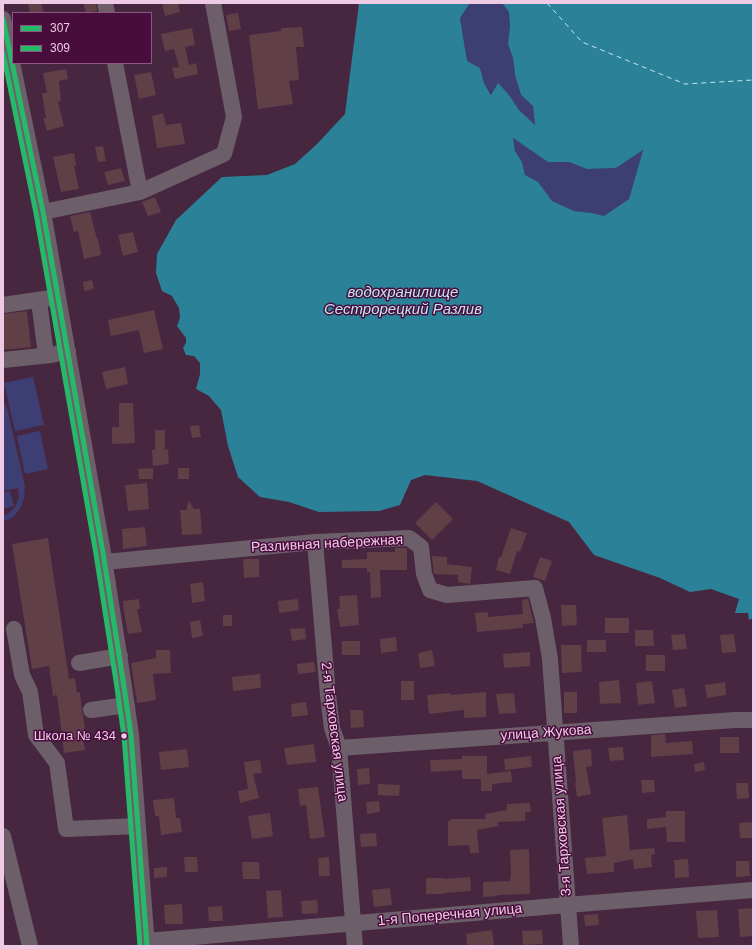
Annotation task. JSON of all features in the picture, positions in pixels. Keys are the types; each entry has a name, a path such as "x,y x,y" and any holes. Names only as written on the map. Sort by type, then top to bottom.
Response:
{"street":[{"path":"43,212 140,192 224,154 234,117 213,3"},
{"path":"3,19 12,62"},
{"path":"12,64 43,212 105,562 120,656 131,735 147,944"},
{"path":"115,64 140,192"},
{"path":"3,305 39,301 58,297"},
{"path":"39,301 46,355"},
{"path":"3,360 68,351"},
{"name":"Разливная набережная","path":"105,562 315,542 409,538 422,547 424,574 430,590 447,595 536,588"},
{"name":"2-я Тарховская улица","path":"315,542 328,695 332,728 339,748 355,946"},
{"name":"3-я Тарховская улица","path":"536,588 550,659 571,946"},
{"path":"14,629 22,675 30,692 36,734 57,763 66,829 138,826"},
{"path":"79,663 120,656"},
{"path":"91,710 127,705"},
{"name":"улица Жукова","path":"339,748 555,732 753,720"},
{"path":"3,836 30,946"},
{"name":"1-я Поперечная улица","path":"147,944 353,924 753,890"}],"shaded area":[{"path":"470,3 502,3 509,12 510,26 508,44 513,58 515,75 521,95 533,106 535,125 519,110 509,95 497,84 492,95 484,83 480,68 467,61 460,18"},
{"path":"513,138 548,162 569,162 587,169 616,168 643,150 629,199 604,216 574,211 551,201 538,182 525,175 522,162 515,151"},
{"path":"33,377 44,425 15,431 4,383"},
{"path":"3,401 7,408 25,486 24,498 20,509 12,518 3,521 3,516 8,514 15,507 19,497 18,488 3,491"},
{"path":"40,431 48,469 25,474 17,436"},
{"path":"10,491 14,506 3,509 3,493"}],"water":[{"name":"водохранилище Сестрорецкий Разлив","path":"359,3 470,3 460,18 467,61 480,68 484,83 491,95 498,83 509,95 519,110 535,125 533,106 521,95 515,75 513,58 508,44 510,26 509,12 502,3 753,3 753,618 749,620 748,613 735,613 739,599 711,589 690,592 660,578 594,555 569,522 477,481 425,475 411,480 400,505 379,511 319,512 289,502 260,497 238,477 228,446 221,410 209,396 196,389 200,374 200,363 194,356 186,355 183,348 186,343 186,338 177,326 180,318 179,308 172,296 162,291 156,273 157,254 176,220 222,177 267,175 295,164 317,144 345,114","holes":["513,138 548,162 569,162 587,169 616,168 643,150 629,199 604,216 574,211 552,201 538,182 525,175 522,162 515,151"]}],"building":[{"path":"28,3 41,3 44,12 30,12"},
{"path":"83,3 96,3 97,11 86,12"},
{"path":"162,3 178,3 180,12 165,16"},
{"path":"238,13 241,29 229,31 226,15"},
{"path":"302,27 304,47 296,47 299,80 289,81 293,104 258,109 249,35 281,31 281,28"},
{"path":"192,28 195,45 185,47 189,65 196,63 198,74 175,79 172,68 179,67 174,49 165,51 161,34"},
{"path":"66,69 68,79 59,81 61,101 58,102 64,126 47,131 43,118 46,118 42,93 47,93 43,73"},
{"path":"151,72 156,95 139,99 134,75"},
{"path":"163,113 166,125 181,123 185,144 157,148 152,116"},
{"path":"103,146 106,161 98,162 95,147"},
{"path":"74,153 76,166 74,166 79,189 61,192 53,157"},
{"path":"121,168 125,181 108,185 104,172"},
{"path":"155,197 161,212 148,216 142,202"},
{"path":"90,212 101,255 84,259 78,231 74,232 70,216"},
{"path":"133,232 138,252 123,256 118,235"},
{"path":"92,280 94,289 84,291 83,282"},
{"path":"154,310 163,349 144,353 139,330 111,336 108,320"},
{"path":"27,311 31,347 3,350 3,314"},
{"path":"125,367 128,384 106,389 102,372"},
{"path":"119,403 133,403 135,443 112,444 112,427 119,427"},
{"path":"199,425 201,437 192,438 190,426"},
{"path":"155,430 165,430 165,450 168,449 169,464 153,466 152,450 155,450"},
{"path":"153,468 153,479 139,479 138,469"},
{"path":"178,468 189,468 189,479 178,479"},
{"path":"147,483 149,509 128,511 125,485"},
{"path":"189,500 194,509 200,509 202,534 182,535 180,510 186,510"},
{"path":"436,502 453,519 432,540 415,523"},
{"path":"145,527 147,546 123,549 122,529"},
{"path":"511,528 527,533 520,552 517,551 510,574 496,570 499,557 501,557"},
{"path":"48,538 69,679 75,678 77,693 80,692 86,737 83,738 85,750 64,753 57,695 53,696 49,666 32,669 12,544"},
{"path":"395,548 407,548 407,570 380,570 381,597 371,598 370,572 367,572 367,568 342,568 342,560 367,559 367,552 395,552"},
{"path":"432,556 447,557 447,564 472,567 470,584 458,582 458,575 434,574"},
{"path":"540,557 552,561 545,581 533,577"},
{"path":"243,559 259,559 259,577 244,578"},
{"path":"203,582 205,601 192,603 190,584"},
{"path":"357,595 359,625 340,627 337,609 340,609 339,596"},
{"path":"139,599 140,609 137,609 142,632 128,634 123,601"},
{"path":"298,599 299,610 279,613 278,601"},
{"path":"528,599 534,623 523,624 523,628 477,632 475,613 488,612 488,617 523,614 522,600"},
{"path":"561,605 576,605 577,625 562,626"},
{"path":"223,615 232,615 232,626 223,626"},
{"path":"605,618 629,618 629,633 605,633"},
{"path":"200,620 203,636 192,638 190,622"},
{"path":"305,628 306,639 292,641 290,629"},
{"path":"635,630 653,630 654,646 635,646"},
{"path":"685,634 687,649 673,650 671,635"},
{"path":"734,634 736,652 722,653 720,635"},
{"path":"396,637 397,651 381,653 380,639"},
{"path":"587,640 606,640 606,652 587,652"},
{"path":"342,641 360,641 360,655 342,655"},
{"path":"561,645 581,645 582,672 562,673"},
{"path":"156,650 170,650 171,673 153,674 156,700 137,703 131,663 156,658"},
{"path":"432,650 435,666 420,668 418,653"},
{"path":"530,652 530,666 504,668 503,654"},
{"path":"646,655 665,655 665,671 646,671"},
{"path":"314,662 316,672 298,674 297,664"},
{"path":"260,674 261,688 233,691 232,677"},
{"path":"619,680 621,703 600,704 599,682"},
{"path":"401,681 414,681 414,700 401,700"},
{"path":"652,681 655,703 638,705 636,683"},
{"path":"725,682 726,695 707,698 705,685"},
{"path":"684,688 687,706 675,708 672,690"},
{"path":"486,692 486,717 464,718 464,710 429,714 427,695"},
{"path":"564,692 577,692 577,713 564,713"},
{"path":"514,693 516,713 499,714 496,694"},
{"path":"306,702 308,715 292,717 291,704"},
{"path":"350,710 363,710 364,727 351,728"},
{"path":"665,734 666,743 692,741 693,754 651,757 651,735"},
{"path":"720,737 739,737 739,753 720,753"},
{"path":"314,744 316,762 287,765 284,748"},
{"path":"623,747 624,760 610,761 608,748"},
{"path":"187,749 189,767 161,770 159,752"},
{"path":"591,749 592,766 586,767 591,794 577,797 573,751"},
{"path":"462,756 487,756 487,774 511,771 512,782 492,784 492,791 481,791 481,779 462,779 462,770 431,772 430,760 462,759"},
{"path":"531,756 532,767 505,770 504,759"},
{"path":"260,760 262,773 253,774 259,798 240,803 238,791 248,789 244,762"},
{"path":"704,762 705,770 695,772 694,764"},
{"path":"369,768 370,784 358,785 357,769"},
{"path":"641,780 654,780 655,792 642,793"},
{"path":"736,783 748,783 749,798 737,799"},
{"path":"378,784 400,785 399,796 378,795"},
{"path":"318,787 325,837 310,839 306,805 300,806 298,789"},
{"path":"174,798 176,818 180,818 182,832 161,835 159,816 155,816 153,800"},
{"path":"379,801 380,812 367,814 366,802"},
{"path":"530,803 531,812 525,812 525,821 498,822 498,826 477,830 479,853 470,853 469,845 448,846 448,821 450,821 450,819 486,819 485,814 507,810 507,804"},
{"path":"666,811 685,811 685,842 667,842 666,827 647,829 647,819 666,817"},
{"path":"270,813 273,836 252,839 248,816"},
{"path":"627,815 630,850 654,848 655,854 651,855 652,867 634,869 633,859 614,863 614,872 587,874 585,858 606,856 602,818"},
{"path":"753,822 753,838 740,838 739,823"},
{"path":"376,833 377,846 361,847 360,834"},
{"path":"529,849 530,894 483,897 483,882 510,881 510,850"},
{"path":"184,857 197,857 198,872 185,872"},
{"path":"329,857 330,876 319,876 318,858"},
{"path":"688,859 689,877 675,878 674,860"},
{"path":"736,861 749,861 750,876 736,877"},
{"path":"242,862 259,862 260,879 243,879"},
{"path":"167,867 167,877 154,878 154,868"},
{"path":"470,877 471,891 426,894 426,878 444,879"},
{"path":"390,888 392,905 374,907 372,890"},
{"path":"281,890 283,917 268,918 266,891"},
{"path":"317,900 318,913 302,914 301,901"},
{"path":"182,904 183,924 165,924 164,905"},
{"path":"222,906 223,921 209,921 208,907"},
{"path":"753,908 753,936 740,937 738,909"},
{"path":"717,910 719,937 698,938 696,911"},
{"path":"598,914 599,925 585,926 584,915"},
{"path":"492,930 494,946 467,946 466,934"},
{"path":"542,930 543,944 523,945 522,931"}],"ferry route":[{"path":"547,3 582,42 685,84 753,80"}],"transit line":[{"name":"307","path":"3,19 12,62"},
{"name":"309","path":"3,53 36,213 96,554 116,681 124,736 140,946"},
{"name":"307","path":"12,64 43,212 103,553 123,680 131,735 147,946"}],"place":[{"name":"Школа № 434","path":"124,736"}]}
